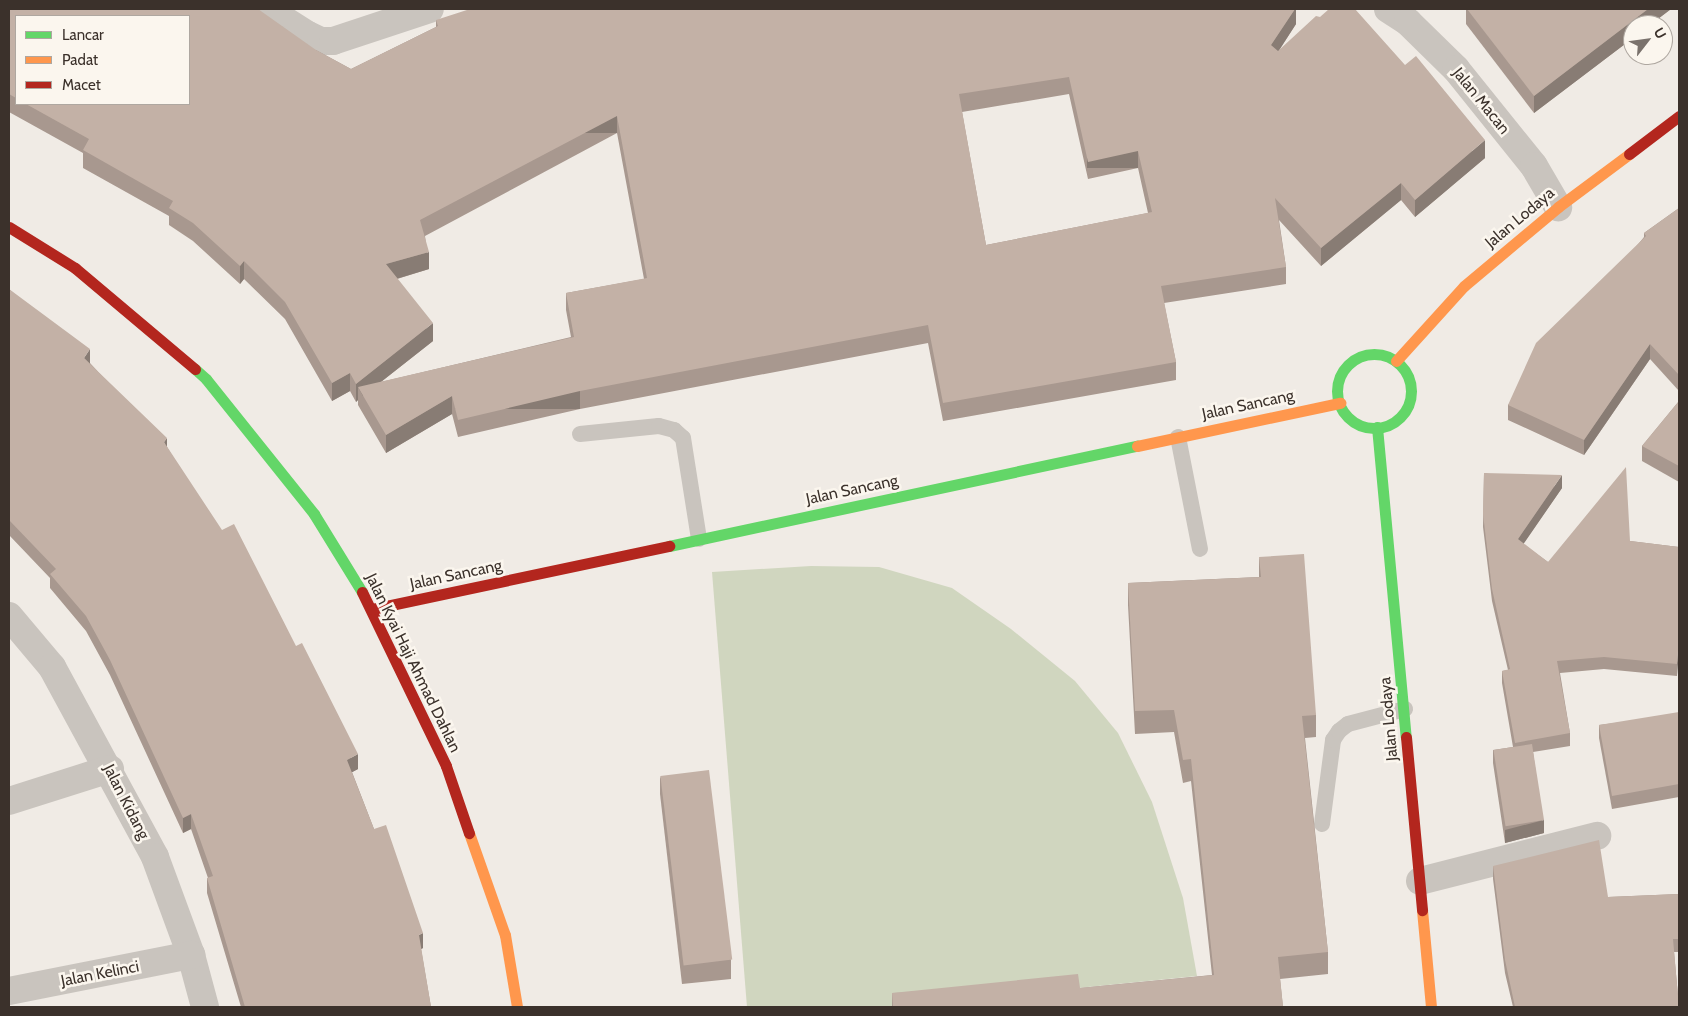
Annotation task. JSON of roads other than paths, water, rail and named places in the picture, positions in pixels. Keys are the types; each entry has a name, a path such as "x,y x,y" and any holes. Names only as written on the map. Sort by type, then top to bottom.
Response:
{"street":[{"path":"268,9 308,35 327,41 430,9"},
{"name":"Jalan Macan","path":"1388,9 1408,22 1456,69 1534,166 1558,207"},
{"name":"Jalan Lodaya","path":"1396,362 1464,286 1558,207 1679,116"},
{"name":"Jalan Kyai Haji Ahmad Dahlan","path":"9,227 75,268 206,379 314,514 372,609 446,766 505,935 517,1007"},
{"path":"1374,354 1396,362 1410,381 1409,404 1394,422 1377,427 1358,424 1348,417 1340,403 1338,382 1352,361 1374,354"},
{"name":"Jalan Sancang","path":"372,609 1340,403"},
{"name":"Jalan Lodaya","path":"1377,427 1431,1007"},
{"name":"Jalan Kidang","path":"9,616 52,667 110,769 155,857 191,955 205,1007"},
{"path":"9,801 110,769"},
{"path":"1420,881 1597,836"},
{"name":"Jalan Kelinci","path":"9,991 191,955"}],"lane":[{"path":"580,434 660,426 674,430 683,438 699,539"},
{"path":"1178,437 1200,549"},
{"path":"1322,824 1333,740 1339,731 1348,724 1404,709"}]}
